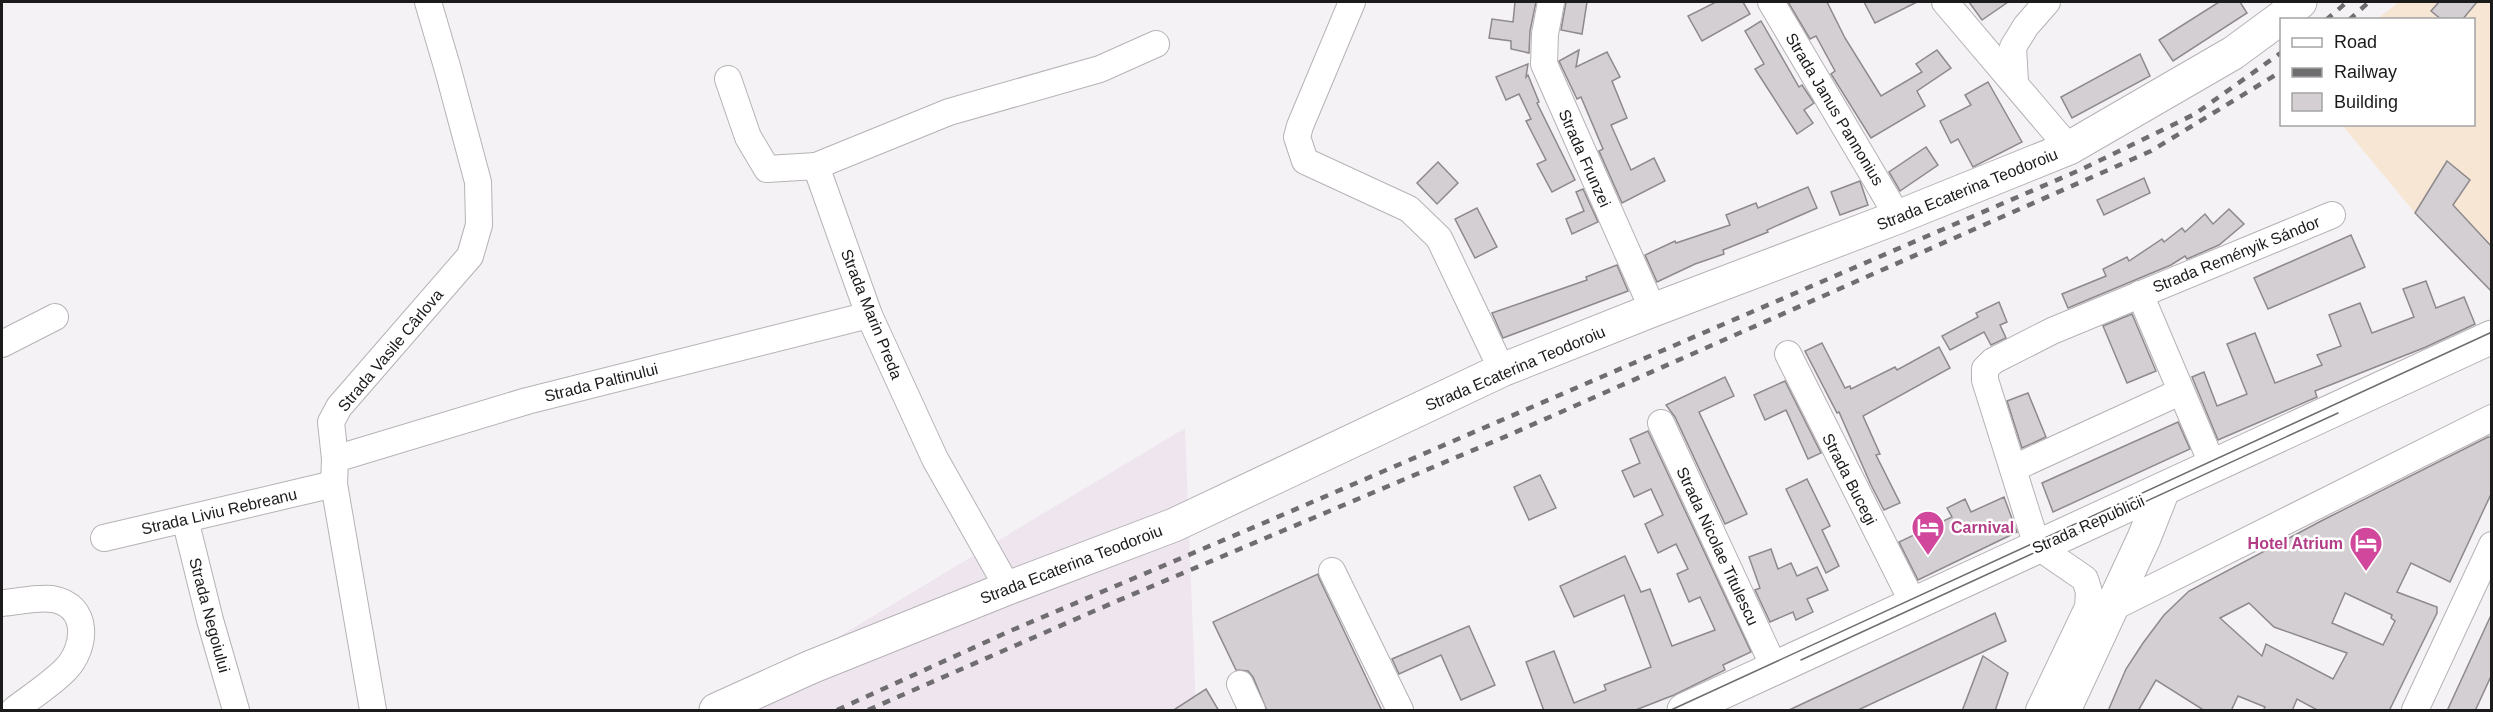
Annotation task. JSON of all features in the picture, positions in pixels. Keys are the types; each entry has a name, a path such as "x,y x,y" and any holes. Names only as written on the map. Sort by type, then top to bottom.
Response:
{"main road":[{"name":"Strada Ecaterina Teodoroiu","path":"2281,18 2300,2"},
{"name":"Strada Ecaterina Teodoroiu","path":"716,711 811,668 1008,588 1174,525 1502,370 1898,217 2069,148 2233,53 2280,18"},
{"name":"Strada Republicii","path":"1684,711 1913,603 2492,337"},
{"path":"2064,711 2163,490"}],"street":[{"name":"Strada Vasile Cârlova","path":"373,711 334,472 331,422 339,406 470,256 479,225 478,182 428,2"},
{"path":"1352,2 1297,136 1305,161 1409,209 1439,238 1502,370"},
{"name":"Strada Frunzei","path":"1551,2 1544,64 1653,310"},
{"name":"Strada Janus Pannonius","path":"1771,2 1898,217"},
{"path":"1946,2 2069,148"},
{"path":"2015,82 2013,47 2026,26 2047,2"},
{"path":"728,79 748,138 767,169 816,166 949,112 1100,69 1156,44"},
{"name":"Strada Marin Preda","path":"816,166 869,315 935,459 1008,588"},
{"name":"Strada Reményik Sándor","path":"2037,546 1985,380 1985,369 1993,361 2012,351 2140,294 2332,215"},
{"name":"Strada Reményik Sándor","path":"2140,294 2213,466"},
{"name":"Strada Paltinului","path":"334,472 527,401 869,315"},
{"path":"2,344 55,317"},
{"name":"Strada Bucegi","path":"1788,354 1913,603"},
{"path":"2014,468 2180,392"},
{"path":"2080,623 2492,418"},
{"name":"Strada Nicolae Titulescu","path":"1661,423 1775,669"},
{"name":"Strada Liviu Rebreanu","path":"104,538 186,519 334,472"},
{"name":"Strada Negoiului","path":"186,519 210,620 236,711"},
{"path":"2415,711 2492,545"},
{"path":"2037,546 2085,579 2089,592 2088,607 2039,711"},
{"path":"1332,571 1400,711"},
{"path":"2,603 51,599 68,604 78,615 82,629 78,653 65,670 14,711"},
{"path":"1240,684 1252,711"}],"shaded area":[{"path":"2399,2 2491,2 2491,292 2415,213 2343,126 2475,126 2475,18 2378,18"},
{"path":"1185,428 1196,710 717,710"}],"building":[{"path":"1515,2 1536,2 1530,31 1529,53 1511,49 1511,41 1489,38 1492,19 1513,22"},
{"path":"1566,2 1587,2 1582,34 1561,30"},
{"path":"1716,2 1743,2 1750,14 1702,41 1688,16"},
{"path":"1788,2 1827,2 1845,38 1881,96 1922,72 1916,64 1937,50 1951,68 1917,91 1925,106 1871,138 1831,74 1835,71 1816,36 1810,39"},
{"path":"1864,2 1917,2 1875,23"},
{"path":"1969,2 2008,2 1982,20"},
{"path":"2219,2 2240,2 2247,13 2173,61 2159,40"},
{"path":"2439,2 2477,2 2464,18 2440,18 2431,11"},
{"path":"1761,21 1799,87 1802,85 1814,103 1804,110 1813,123 1797,134 1755,69 1764,64 1745,31"},
{"path":"1579,50 1576,67 1607,52 1620,77 1612,81 1627,118 1611,125 1631,170 1654,158 1665,181 1622,203 1599,151 1603,149 1581,97 1577,99 1559,61"},
{"path":"2140,54 2150,76 2072,118 2061,97"},
{"path":"1528,64 1526,77 1528,75 1539,102 1537,103 1575,180 1552,192 1537,164 1546,160 1526,121 1531,119 1519,94 1506,100 1496,77"},
{"path":"1988,82 2022,142 1973,167 1958,139 1951,143 1940,121 1971,105 1965,95"},
{"path":"1926,147 1938,165 1900,191 1889,172"},
{"path":"2447,161 2470,180 2453,205 2492,247 2492,292 2415,213"},
{"path":"1438,162 1458,183 1437,204 1417,183"},
{"path":"2144,178 2150,193 2104,215 2097,200"},
{"path":"1860,181 1868,205 1840,215 1831,192"},
{"path":"1808,187 1817,208 1767,230 1768,232 1723,250 1724,254 1695,264 1657,282 1645,255 1675,241 1676,243 1730,225 1726,215 1756,203 1758,208"},
{"path":"1583,189 1598,222 1572,234 1566,219 1584,211 1576,192"},
{"path":"1477,208 1497,247 1475,258 1455,219"},
{"path":"2229,209 2244,224 2219,245 2187,259 2185,256 2171,265 2068,308 2062,294 2106,276 2103,269 2127,257 2129,261 2162,239 2164,242 2182,228 2185,232 2205,214 2213,224"},
{"path":"2351,235 2365,267 2268,309 2254,278"},
{"path":"1617,265 1628,291 1503,338 1492,313 1587,280 1586,277"},
{"path":"2426,281 2436,308 2464,297 2475,324 2426,347 2315,391 2317,397 2218,440 2192,377 2204,372 2217,406 2247,394 2227,344 2255,333 2275,383 2322,365 2317,355 2341,346 2329,315 2360,303 2372,333 2414,317 2403,289"},
{"path":"1999,302 2007,322 2000,325 2006,338 1991,345 1984,332 1950,350 1942,336 1978,317 1976,313"},
{"path":"2132,314 2156,371 2127,383 2103,326"},
{"path":"1822,343 1845,388 1850,386 1851,389 1895,367 1897,370 1939,347 1950,368 1863,416 1880,454 1876,455 1900,503 1884,510 1839,412 1837,413 1805,351"},
{"path":"1725,377 1734,396 1699,412 1747,514 1725,524 1675,417 1666,405"},
{"path":"1785,381 1821,453 1808,459 1786,410 1765,420 1754,395"},
{"path":"2028,393 2046,437 2022,448 2007,401"},
{"path":"2178,422 2190,449 2053,512 2042,483"},
{"path":"1648,431 1751,652 1723,665 1725,670 1674,695 1633,711 1544,711 1526,662 1554,651 1574,703 1606,690 1604,685 1651,667 1624,595 1574,617 1560,586 1625,556 1641,592 1650,589 1672,646 1715,630 1700,597 1689,602 1677,574 1688,569 1676,544 1658,553 1645,524 1663,515 1651,489 1634,497 1622,471 1640,463 1630,439"},
{"path":"2492,437 2492,492 2450,582 2411,563 2397,592 2437,607 2437,613 2389,711 2319,711 2297,699 2292,711 2263,711 2265,707 2238,696 2231,711 2205,711 2156,680 2138,711 2108,711 2126,669 2143,643 2164,615 2189,591 2323,520","holes":["2345,593 2392,615 2391,618 2395,621 2383,645 2332,623","2249,603 2274,627 2347,653 2333,679 2266,644 2262,656 2220,618"]},
{"path":"1540,475 1556,508 1529,520 1514,487"},
{"path":"1807,479 1830,526 1822,530 1839,566 1826,573 1786,489"},
{"path":"2004,497 2017,532 1918,580 1899,542 1952,517 1947,508 1965,499 1971,512"},
{"path":"1771,549 1778,569 1791,563 1797,576 1817,567 1828,590 1807,599 1813,612 1796,620 1793,612 1770,622 1755,590 1760,588 1749,557"},
{"path":"1318,574 1382,711 1267,711 1253,677 1248,671 1236,670 1213,622"},
{"path":"1995,613 2006,641 1856,711 1787,711"},
{"path":"2492,613 2492,674 2475,711 2447,711"},
{"path":"1469,626 1495,685 1461,700 1441,655 1399,674 1392,659"},
{"path":"1983,656 2008,673 1995,711 1962,711"},
{"path":"1206,689 1219,711 1172,711"}],"tram line":[{"path":"1671,710 2492,332"},
{"path":"1801,660 2338,413"}],"railway":[{"path":"2328,18 2347,2"},
{"path":"2351,18 2369,2"},
{"path":"837,710 1010,631 2080,170 2195,114 2280,53"},
{"path":"868,710 1117,601 1509,435 2151,151 2280,72"}],"place":[{"name":"Carnival","path":"1928,556"},
{"name":"Hotel Atrium","path":"2366,572"}]}
